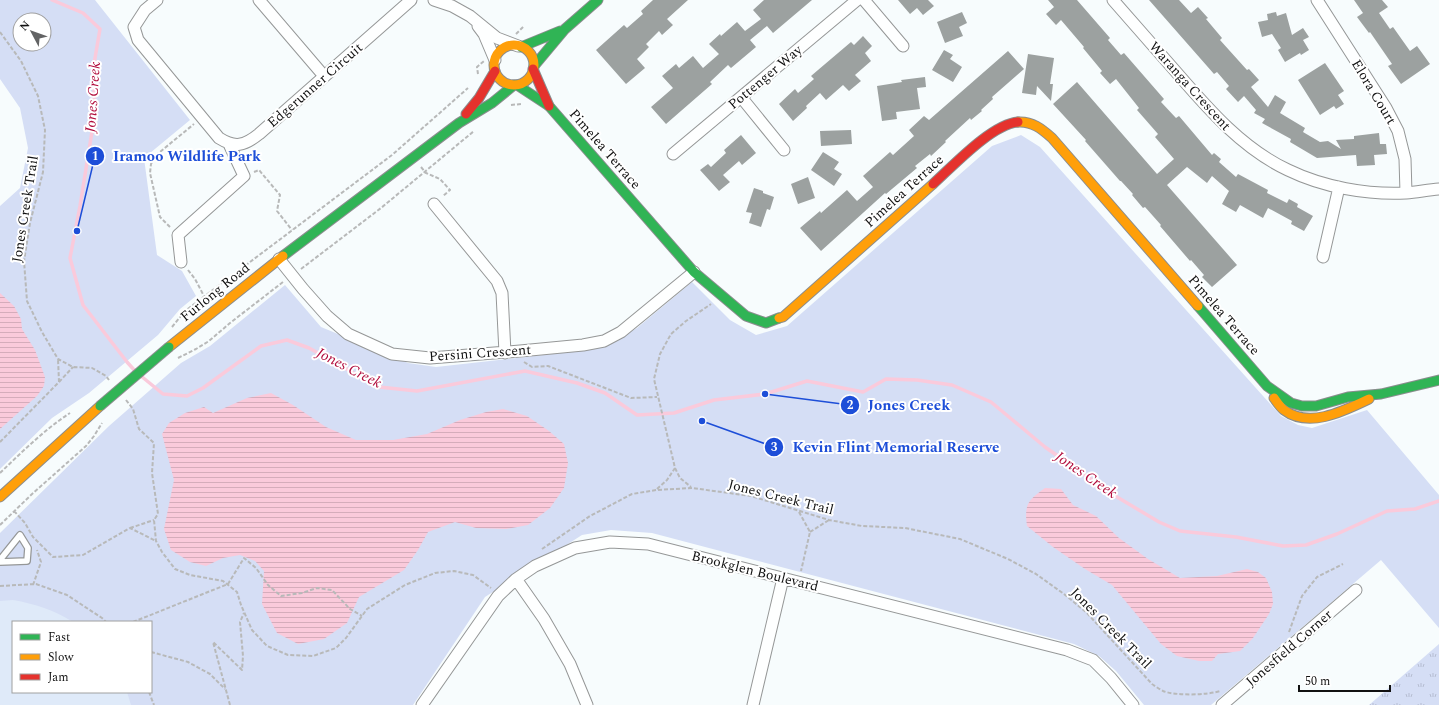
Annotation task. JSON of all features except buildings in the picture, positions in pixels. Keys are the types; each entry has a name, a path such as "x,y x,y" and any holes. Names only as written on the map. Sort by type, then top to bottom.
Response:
{"street":[{"path":"157,0 145,10 134,27 138,40 219,138 229,144 244,176 178,235 181,262"},
{"path":"259,0 324,76"},
{"name":"Edgerunner Circuit","path":"229,144 243,145 255,137 411,0"},
{"path":"434,0 452,6 470,16 497,38 520,47 529,53 533,61 534,68"},
{"path":"470,16 484,34 498,76 502,81 508,84 516,85 528,80 534,68 564,29 598,0"},
{"name":"Pottenger Way","path":"673,154 857,0"},
{"path":"864,0 904,46"},
{"name":"Waranga Crescent","path":"1113,0 1208,109 1235,134 1262,155 1287,170 1315,181 1339,187 1372,192 1406,193 1439,189"},
{"name":"Elora Court","path":"1317,0 1386,108 1398,131 1405,159 1406,193"},
{"path":"494,62 498,54 507,47 520,47 564,29"},
{"name":"Furlong Road","path":"459,123 479,98 494,62"},
{"name":"Pimelea Terrace","path":"534,68 549,106"},
{"name":"Furlong Road","path":"0,497 100,406 169,347 279,259 459,123 492,103 516,85"},
{"name":"Pimelea Terrace","path":"516,85 549,106 694,272 746,316 766,323 783,317 989,134 1006,124 1025,122 1039,126 1052,138 1267,386 1276,402 1288,413 1301,419 1315,419 1353,407 1381,394"},
{"path":"741,97 784,150"},
{"path":"1323,257 1339,187"},
{"path":"434,204 498,281 502,293 505,353"},
{"name":"Persini Crescent","path":"279,259 327,316 348,334 392,354 430,358 520,352 583,345 604,341 621,332 694,272"},
{"path":"1381,394 1439,380"},
{"name":"Pimelea Terrace","path":"1267,386 1291,403 1302,406 1316,406 1348,397 1381,394"},
{"name":"Brookglen Boulevard","path":"422,705 498,596 516,579 535,566 575,548 610,542 648,544 1067,650 1093,660 1112,678 1133,705"},
{"path":"753,705 783,578"},
{"path":"516,579 544,619 570,664 587,705"},
{"name":"Jonesfield Corner","path":"1222,705 1356,590"}],"lane":[{"path":"20,535 28,548 27,561 0,561 20,535"}],"path":[{"path":"507,42 524,26"},
{"name":"Jones Creek Trail","path":"0,32 21,61 38,96 45,130 43,172 30,223 24,261 27,301 42,332 58,359"},
{"path":"478,74 477,67 494,62"},
{"path":"171,327 185,310 392,154 470,87"},
{"path":"178,235 160,217 150,173 151,164 156,156 202,118"},
{"path":"175,359 209,341 292,275 381,208 474,131"},
{"path":"414,158 425,172 440,178 450,190 434,204"},
{"path":"244,176 259,170 280,195 277,211 301,242"},
{"path":"181,262 195,279 204,296"},
{"path":"692,488 680,478 675,468 654,380 660,354 671,334 686,320 712,304 721,296"},
{"path":"520,352 523,362 532,367 548,366 631,398 658,397"},
{"path":"59,382 58,359 73,366 92,368 106,376 110,381"},
{"path":"0,442 73,366"},
{"path":"14,511 25,523 33,537 53,557 83,555 130,528 154,520 158,514 152,473 154,443 139,429 133,409 124,398"},
{"path":"0,473 55,423 74,411"},
{"path":"0,525 86,446 104,421"},
{"path":"656,490 667,480 675,468"},
{"name":"Jones Creek Trail","path":"542,549 590,516 632,494 656,490 692,488 751,496 799,512 830,520 862,526 905,528 960,539 1008,559 1036,574 1064,594 1086,612 1152,684 1164,691 1196,695 1214,693 1221,690"},
{"path":"798,582 810,532 799,512"},
{"path":"154,520 156,541 162,552 175,569 190,576 224,581 228,584 237,592 252,630 267,646 288,655 313,656 336,648 346,638 367,609 405,585 435,573 453,570 473,576 495,590"},
{"path":"810,532 830,520"},
{"path":"130,528 156,541"},
{"path":"136,621 228,584 244,558 256,568 268,584 281,596 302,593 317,588 332,590 350,609 362,616"},
{"path":"1288,636 1302,596 1317,576 1342,564"},
{"path":"0,586 36,584 73,598 105,621"},
{"path":"230,705 213,642 242,670 243,656 240,622 244,613"},
{"path":"152,652 188,662 210,674 226,690"},
{"path":"149,693 154,705"}],"green space":[{"path":"0,0 95,0 190,120 144,158 157,255 182,271 196,296 180,309 158,335 89,393 52,418 0,469 0,206 20,188 28,148 20,108 0,79"},
{"path":"1021,135 1040,147 1281,416 1298,425 1312,428 1367,410 1439,495 1439,628 1381,560 1211,705 1144,705 1116,671 1099,656 1074,644 652,533 611,530 582,535 485,597 413,705 0,705 0,533 109,426 181,363 210,346 285,285 321,327 408,363 436,367 570,352 605,346 637,328 692,282 730,320 756,335 787,326 992,146"},
{"path":"1439,644 1439,705 1369,705"}],"shaded area":[{"path":"0,293 14,306 21,319 22,329 35,350 45,377 44,386 37,396 0,429"},
{"path":"271,393 293,405 326,427 356,440 393,440 427,434 460,420 486,412 503,409 527,416 549,431 564,444 568,463 564,488 550,508 528,525 506,529 476,528 455,522 428,532 404,570 359,597 347,623 324,639 298,644 277,633 262,604 264,571 255,561 240,555 223,558 206,566 190,562 171,550 164,529 174,480 162,434 169,423 185,413 204,407 213,413 247,398"},
{"path":"1045,488 1061,489 1073,505 1096,516 1119,538 1148,559 1180,578 1217,576 1247,569 1258,572 1266,578 1272,592 1273,604 1269,614 1253,638 1240,651 1218,654 1212,661 1199,661 1177,656 1161,644 1112,585 1053,547 1027,526 1026,512 1028,503"},
{"path":"13,600 29,603 59,614 71,621 12,621 12,693 127,693 131,705 0,705 0,601"}],"waterway":[{"name":"Jones Creek","path":"52,0 83,13 100,29 94,64 94,119 70,258 83,305 136,372"},
{"name":"Jones Creek","path":"141,376 163,394 187,396 203,388 261,346 287,340 309,348 379,387 417,391 525,371 577,383 605,393 637,415 674,413 714,400 765,394 807,381 863,392 886,379 917,380 952,385 991,402 1045,447 1112,494 1159,522 1180,531 1236,537 1283,546 1306,545 1337,534 1387,511 1415,509 1439,501"}],"traffic: fast":[{"path":"534,66 565,29 598,0"},
{"path":"521,47 560,31"},
{"path":"283,256 459,123 492,103 514,85"},
{"path":"517,85 549,106 694,272 746,316 766,323 779,318"},
{"path":"1198,306 1267,386 1291,403 1302,406 1316,406 1348,397 1381,394 1439,380"},
{"path":"100,406 169,347"}],"traffic: slow":[{"path":"514,45 522,47 528,51 532,57 534,65 532,73 528,79 522,83 514,85 506,83 500,79 496,73 494,65 496,57 500,51 506,47 514,45"},
{"path":"1018,122 1032,124 1052,138 1198,306"},
{"path":"779,318 783,317 933,184"},
{"path":"169,347 283,256"},
{"path":"1274,398 1284,410 1304,418 1315,418 1338,413 1369,399"},
{"path":"0,497 100,406"}],"traffic: jam":[{"path":"533,69 549,106"},
{"path":"466,114 479,98 495,71"},
{"path":"933,184 973,147 985,138 1008,124 1018,122"}],"place":[{"name":"Iramoo Wildlife Park","path":"77,231"},
{"name":"Jones Creek","path":"765,394"},
{"name":"Kevin Flint Memorial Reserve","path":"702,421"}]}
